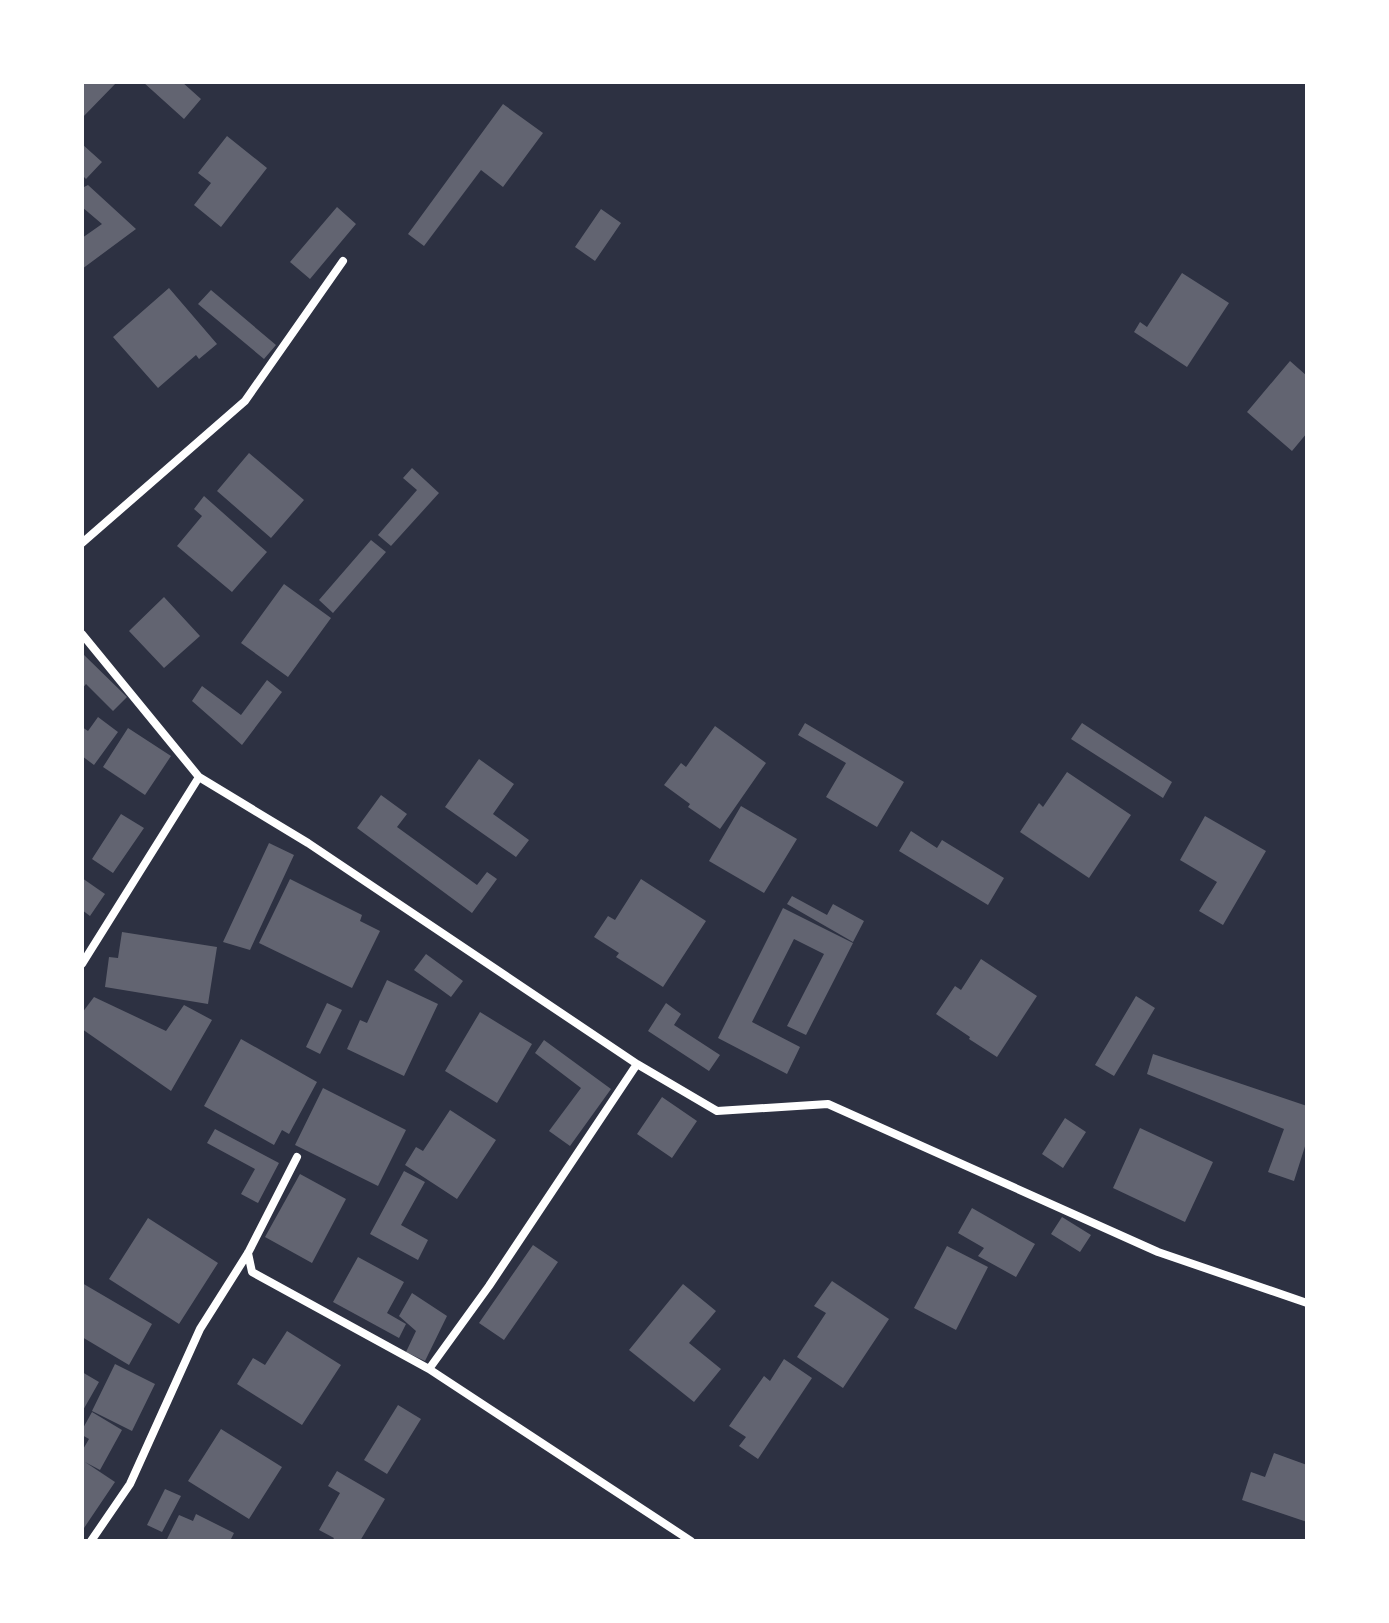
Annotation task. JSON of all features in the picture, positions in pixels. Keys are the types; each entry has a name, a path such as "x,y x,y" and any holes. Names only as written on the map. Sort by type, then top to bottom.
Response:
{"street":[{"path":"82,543 245,401 343,261"},
{"path":"82,634 199,777 308,843 637,1064 717,1111 828,1104 1158,1252 1307,1303"},
{"path":"82,964 199,777"},
{"path":"429,1369 489,1286 637,1064"},
{"path":"91,1541 130,1484 200,1329 248,1253 297,1157"},
{"path":"248,1253 252,1272 429,1369 691,1541"}],"building":[{"path":"85,82 117,82 82,118 82,85"},
{"path":"143,82 182,82 201,99 184,119"},
{"path":"503,104 543,133 503,187 481,170 424,246 408,234"},
{"path":"227,136 267,168 221,227 194,205 211,183 198,173"},
{"path":"82,144 102,162 86,179 82,175"},
{"path":"88,185 136,229 82,269 82,238 102,224 82,207 82,188"},
{"path":"337,207 356,224 310,279 290,262"},
{"path":"601,209 621,223 595,261 575,247"},
{"path":"1182,273 1229,303 1187,367 1134,332 1140,322 1147,327"},
{"path":"169,288 217,344 199,359 196,355 158,388 113,337"},
{"path":"211,290 276,345 264,359 198,304"},
{"path":"1290,361 1307,376 1307,433 1292,451 1247,412"},
{"path":"249,453 304,500 271,538 217,491"},
{"path":"412,468 439,493 391,546 378,535 417,490 403,478"},
{"path":"204,496 267,552 232,592 177,546 202,516 194,509"},
{"path":"371,540 386,552 333,613 319,600"},
{"path":"284,584 331,618 288,677 241,643"},
{"path":"164,597 200,636 164,668 129,631"},
{"path":"82,653 127,697 113,711 86,684 82,689"},
{"path":"267,680 282,692 242,745 192,701 202,686 241,715"},
{"path":"98,717 118,732 94,765 82,756 82,727 88,731"},
{"path":"805,723 904,782 877,827 826,797 846,763 798,735"},
{"path":"1082,723 1172,782 1163,798 1071,739"},
{"path":"715,726 766,763 720,829 688,807 690,804 664,785 681,763 686,767"},
{"path":"128,728 171,756 145,795 103,767"},
{"path":"479,759 514,784 493,814 529,840 516,857 445,807"},
{"path":"1067,772 1131,815 1089,878 1020,832 1039,803 1043,807"},
{"path":"381,795 407,814 397,827 477,885 487,872 497,879 472,913 357,828"},
{"path":"741,806 797,839 764,893 709,861"},
{"path":"121,814 144,828 113,873 92,859"},
{"path":"1205,816 1266,851 1223,925 1199,911 1217,882 1180,860"},
{"path":"911,831 937,848 942,840 1004,878 988,905 899,851"},
{"path":"269,843 294,855 250,950 223,942"},
{"path":"82,878 105,894 90,916 82,910"},
{"path":"290,879 362,915 360,921 380,931 352,988 259,943"},
{"path":"641,879 706,921 663,987 616,957 619,953 594,937 608,916 615,920"},
{"path":"792,896 827,915 833,904 864,921 853,942 787,904"},
{"path":"783,908 853,943 806,1035 787,1026 824,954 794,939 752,1022 800,1047 787,1074 718,1038"},
{"path":"122,932 217,947 208,1004 105,987 109,957 118,958"},
{"path":"426,954 463,981 451,997 414,970"},
{"path":"981,959 1037,996 997,1057 936,1014 955,986 961,990"},
{"path":"387,980 438,1004 404,1076 347,1049 360,1020 367,1023"},
{"path":"1136,996 1155,1008 1114,1076 1095,1065"},
{"path":"94,997 166,1031 184,1005 212,1020 171,1091 82,1029 82,1013"},
{"path":"327,1003 342,1010 320,1054 306,1047"},
{"path":"666,1003 681,1014 674,1025 720,1055 709,1071 648,1031"},
{"path":"480,1012 532,1044 497,1103 445,1071"},
{"path":"241,1039 317,1082 289,1134 282,1130 274,1145 204,1106"},
{"path":"544,1040 611,1089 570,1146 549,1131 581,1088 535,1053"},
{"path":"1153,1054 1307,1106 1307,1140 1294,1181 1268,1172 1284,1129 1147,1074"},
{"path":"323,1088 406,1130 378,1186 295,1145"},
{"path":"662,1097 697,1121 672,1158 637,1134"},
{"path":"450,1110 496,1140 457,1199 405,1165 416,1147 423,1151"},
{"path":"1065,1118 1086,1132 1063,1168 1042,1154"},
{"path":"1140,1128 1213,1162 1185,1222 1113,1188"},
{"path":"215,1129 279,1163 258,1203 241,1194 255,1169 207,1143"},
{"path":"404,1171 425,1182 401,1225 428,1240 418,1260 370,1234"},
{"path":"300,1174 346,1199 312,1263 265,1237"},
{"path":"972,1208 1035,1244 1016,1277 978,1256 984,1248 958,1233"},
{"path":"1062,1217 1091,1235 1080,1252 1051,1234"},
{"path":"148,1218 218,1263 179,1324 109,1279"},
{"path":"533,1245 558,1262 504,1340 479,1323"},
{"path":"947,1246 988,1267 956,1330 914,1308"},
{"path":"358,1257 404,1282 387,1313 406,1324 399,1338 333,1302"},
{"path":"832,1281 889,1319 843,1388 797,1357 826,1313 814,1306"},
{"path":"82,1283 152,1324 129,1365 82,1337"},
{"path":"683,1284 716,1311 689,1343 721,1369 694,1402 629,1350"},
{"path":"412,1293 447,1316 425,1361 406,1352 416,1331 399,1316"},
{"path":"287,1331 341,1365 302,1425 237,1384 253,1358 265,1365"},
{"path":"784,1359 812,1378 758,1459 739,1446 746,1437 729,1426 764,1376 770,1381"},
{"path":"115,1364 155,1384 132,1431 92,1411"},
{"path":"82,1372 99,1382 82,1412"},
{"path":"398,1405 421,1419 387,1474 364,1460"},
{"path":"92,1412 122,1430 100,1470 85,1462 115,1482 82,1531 82,1451 89,1439 82,1435 82,1430"},
{"path":"221,1429 282,1467 249,1519 188,1481"},
{"path":"1274,1453 1307,1465 1307,1522 1242,1500 1251,1472 1265,1477"},
{"path":"337,1471 385,1499 360,1541 332,1541 334,1538 319,1530 340,1493 328,1486"},
{"path":"165,1489 181,1496 162,1532 147,1525"},
{"path":"196,1514 234,1533 230,1541 166,1541 179,1515 193,1521"}]}
